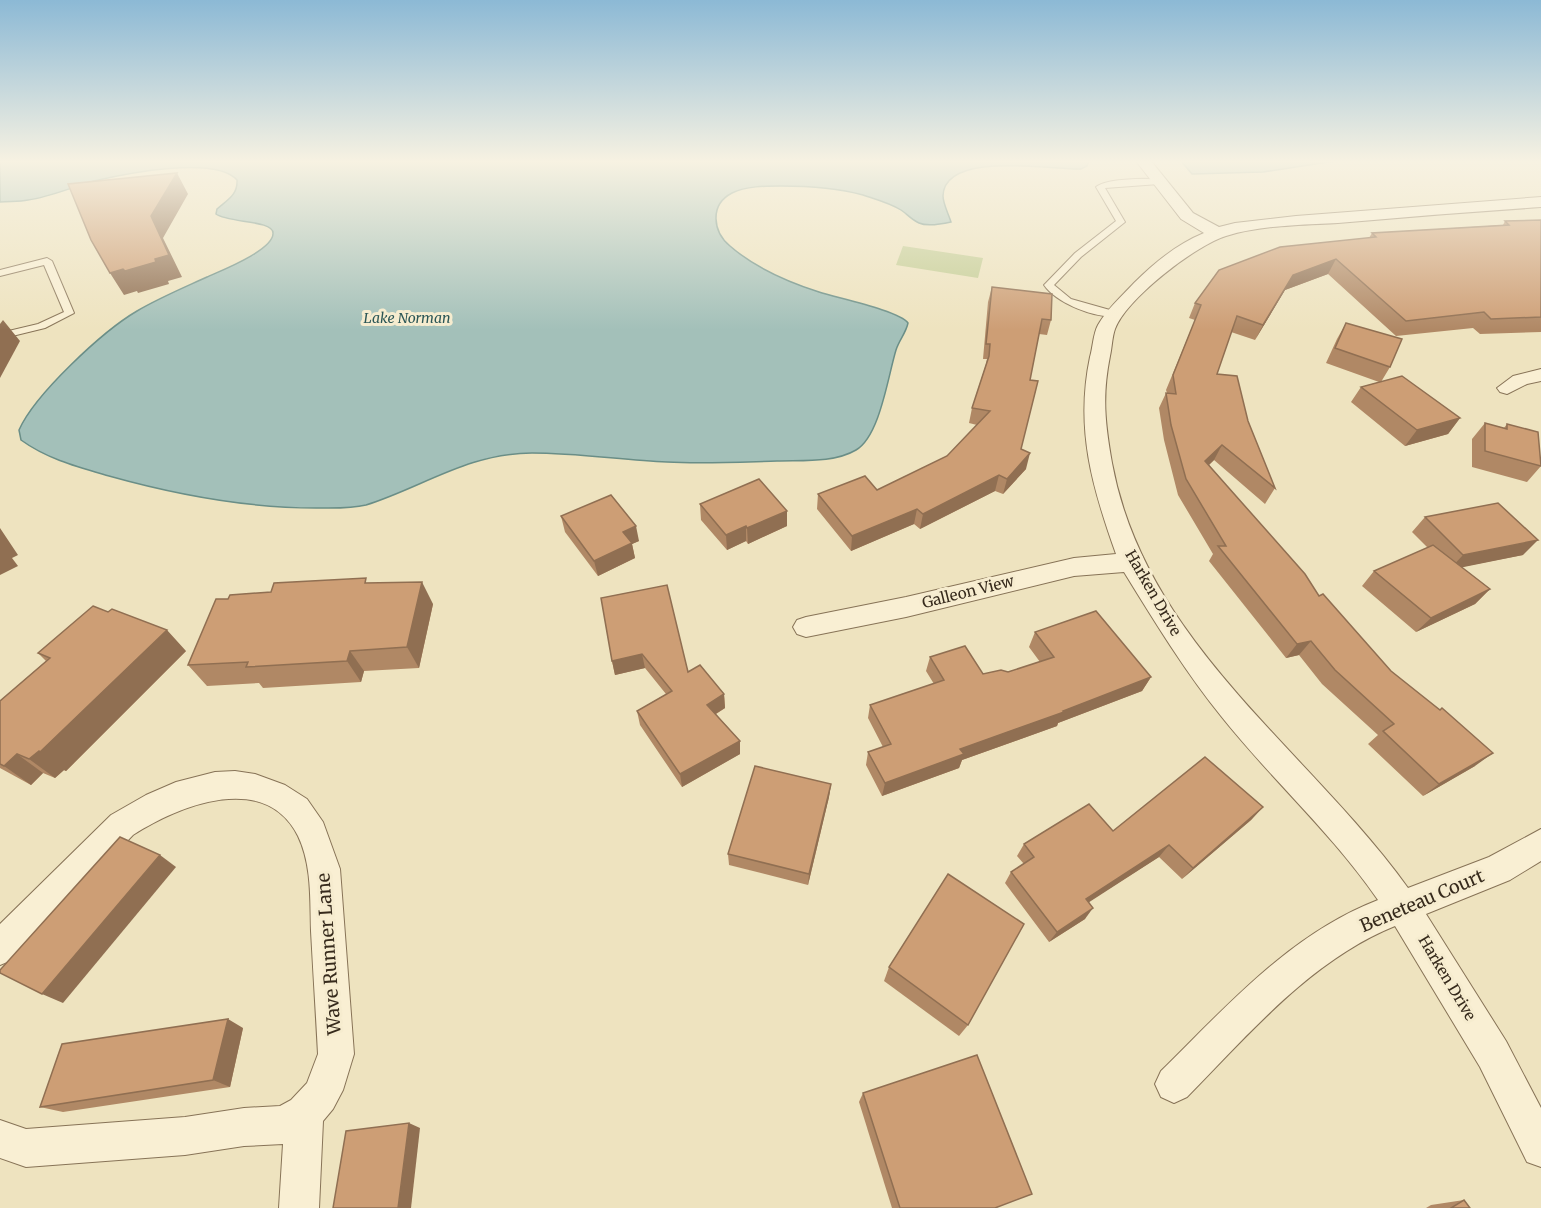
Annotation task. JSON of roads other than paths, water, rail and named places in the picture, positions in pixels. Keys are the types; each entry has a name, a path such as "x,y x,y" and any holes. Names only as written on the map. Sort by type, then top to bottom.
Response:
{"street":[{"path":"1189,217 1217,233"},
{"name":"Harken Drive","path":"1335,217 1235,228 1194,243 1156,270 1114,314 1106,328 1094,387 1094,420 1107,497 1131,562 1189,655 1232,709 1348,836 1401,906 1424,939 1493,1054 1541,1148"},
{"path":"1507,388 1520,380 1541,375"},
{"name":"Galleon View","path":"806,627 906,607 1074,567 1131,562"},
{"name":"Wave Runner Lane","path":"0,948 122,825 144,809 179,795 213,786 244,785 269,792 290,802 306,820 318,845 324,869 336,1054 330,1077 320,1096 304,1113 284,1125 244,1127 184,1136 26,1148 0,1139"},
{"name":"Beneteau Court","path":"1174,1084 1255,1003 1304,959 1374,918 1499,869 1541,844"},
{"path":"299,1208 304,1113"}],"lane":[{"path":"1114,314 1064,299 1052,292 1049,285 1077,255 1121,222 1118,217"},
{"path":"0,273 47,261 69,313 41,326 0,336"}],"water":[{"name":"Lake Norman","path":"223,217 716,217 717,226 724,240 750,261 795,284 893,314 908,323 896,350 877,419 864,443 847,454 818,460 681,463 549,453 509,454 446,472 366,505 335,508 290,507 237,503 160,489 63,462 21,440 19,430 39,399 71,364 106,333 145,306 234,265 256,253 271,240 273,233 266,226"},
{"name":"Lake Norman","path":"911,217 949,217 951,222 927,225"}]}
